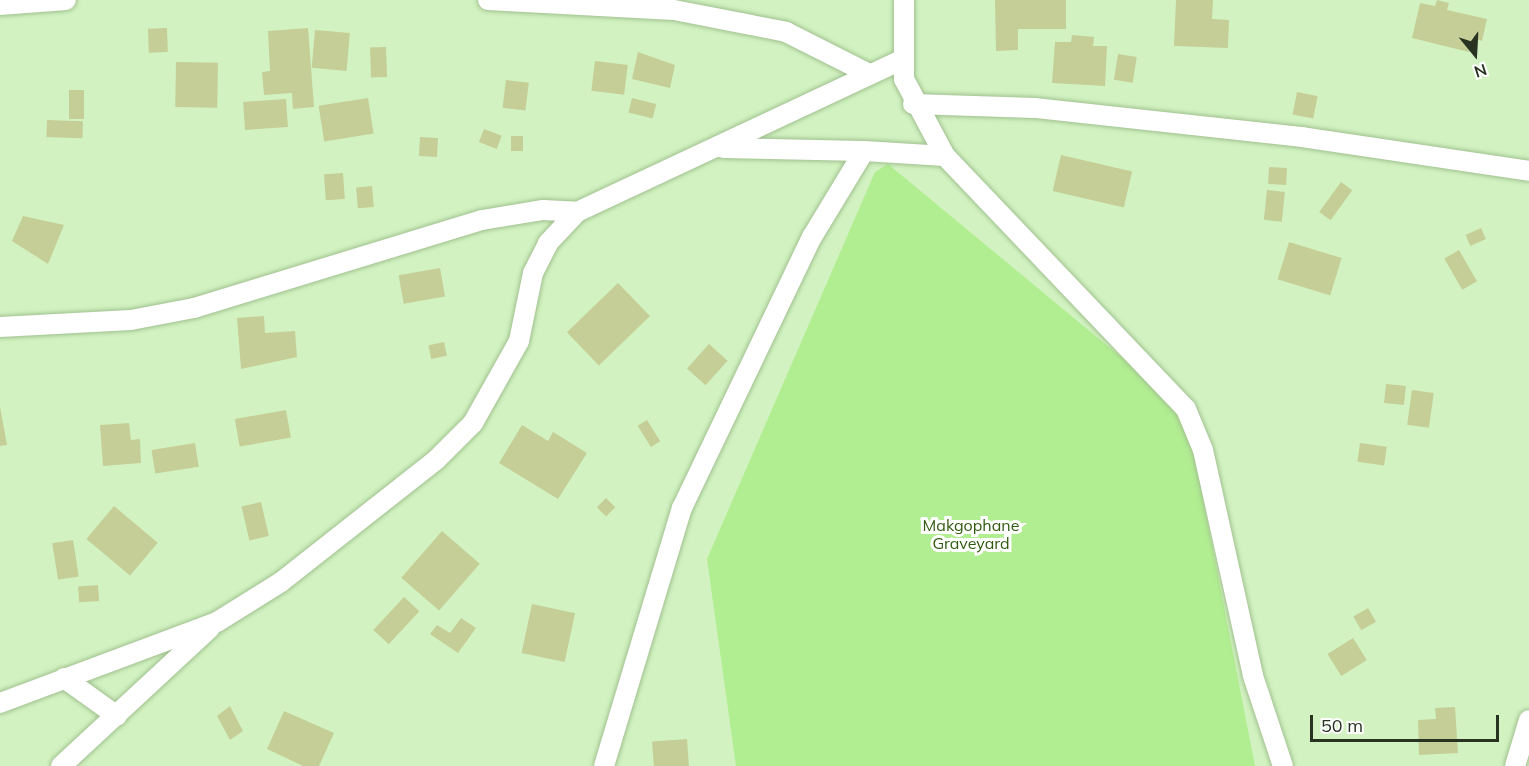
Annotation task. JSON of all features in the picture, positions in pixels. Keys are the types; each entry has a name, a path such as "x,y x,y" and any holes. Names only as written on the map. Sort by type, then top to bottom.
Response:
{"street":[{"path":"0,5 66,0"},
{"path":"488,0 674,10 786,32 869,74"},
{"path":"904,0 903,59 913,104 945,156 1186,409 1203,450 1253,676 1283,766"},
{"path":"61,766 216,622 336,542 473,423 519,341 533,273 548,243 577,212 718,148 903,59"},
{"path":"913,104 1035,108 1302,137 1529,171"},
{"path":"718,148 864,151 945,156"},
{"path":"604,766 682,508 812,237 864,151"},
{"path":"0,327 131,320 184,310 483,220 543,210 577,212"},
{"path":"0,703 216,622"},
{"path":"64,678 117,716"},
{"path":"1515,766 1529,720"}],"green space":[{"name":"Makgophane Graveyard","path":"888,164 1186,411 1255,766 736,766 707,559 875,172"}],"building":[{"path":"995,0 1066,0 1066,29 1018,29 1018,50 996,51"},
{"path":"1176,0 1213,0 1212,19 1229,20 1228,48 1174,46"},
{"path":"1437,0 1449,3 1447,10 1487,19 1482,41 1472,38 1469,52 1412,38 1420,3 1435,6"},
{"path":"167,28 168,52 149,53 148,29"},
{"path":"308,28 314,107 293,109 292,93 264,95 262,72 270,71 268,31"},
{"path":"315,30 350,33 347,71 312,68"},
{"path":"1072,35 1094,37 1093,46 1107,46 1105,86 1052,83 1055,42 1071,42"},
{"path":"386,47 387,77 371,78 370,48"},
{"path":"638,52 675,65 670,88 632,79"},
{"path":"1118,54 1137,57 1133,83 1114,80"},
{"path":"595,61 628,65 624,95 591,91"},
{"path":"176,62 218,63 217,108 175,107"},
{"path":"506,80 529,83 525,111 503,108"},
{"path":"69,90 84,90 84,119 69,119"},
{"path":"1297,92 1318,96 1313,119 1293,115"},
{"path":"368,98 374,134 324,141 319,106"},
{"path":"632,98 656,104 653,119 628,113"},
{"path":"286,99 288,127 245,130 243,102"},
{"path":"47,120 83,121 82,138 46,137"},
{"path":"484,129 502,136 497,149 479,142"},
{"path":"511,136 523,136 523,151 511,151"},
{"path":"420,137 438,138 437,157 419,156"},
{"path":"1061,155 1132,171 1124,207 1053,191"},
{"path":"1269,167 1287,168 1286,185 1268,184"},
{"path":"343,173 345,199 326,200 324,174"},
{"path":"1341,182 1352,190 1331,220 1319,212"},
{"path":"372,186 374,207 358,208 356,187"},
{"path":"1267,190 1285,192 1282,222 1264,220"},
{"path":"23,216 64,225 48,264 12,241"},
{"path":"1481,228 1486,239 1470,246 1465,235"},
{"path":"1289,242 1342,258 1330,295 1278,279"},
{"path":"1459,250 1477,281 1462,290 1444,258"},
{"path":"440,268 445,297 404,304 399,275"},
{"path":"618,283 650,316 599,365 567,332"},
{"path":"264,316 265,333 295,331 297,357 241,369 237,318"},
{"path":"444,342 447,356 431,359 428,345"},
{"path":"709,344 728,361 705,385 687,369"},
{"path":"1386,384 1406,386 1404,405 1384,403"},
{"path":"1412,390 1434,393 1429,428 1407,425"},
{"path":"0,407 7,445 0,446"},
{"path":"286,410 291,438 240,447 235,419"},
{"path":"647,420 660,441 651,447 638,426"},
{"path":"129,423 131,440 140,439 141,463 103,466 100,425"},
{"path":"522,425 548,441 553,432 587,453 558,499 499,463"},
{"path":"195,443 199,467 155,474 152,450"},
{"path":"1360,443 1387,447 1384,466 1357,462"},
{"path":"606,498 615,507 606,516 597,507"},
{"path":"261,502 269,536 249,541 242,506"},
{"path":"114,506 158,543 130,576 86,539"},
{"path":"442,531 480,564 439,611 401,578"},
{"path":"73,540 79,577 58,580 52,543"},
{"path":"98,585 99,601 79,602 78,586"},
{"path":"404,597 419,611 389,644 373,630"},
{"path":"532,604 575,613 565,662 522,653"},
{"path":"1368,608 1376,622 1361,630 1353,616"},
{"path":"461,618 476,628 458,653 430,634 437,625 450,633"},
{"path":"1353,638 1367,660 1341,676 1328,654"},
{"path":"230,706 243,731 230,740 217,716"},
{"path":"1455,707 1458,753 1419,755 1418,720 1436,719 1435,708"},
{"path":"284,711 334,733 319,766 303,766 267,749"},
{"path":"687,739 689,766 654,766 652,741"}]}
